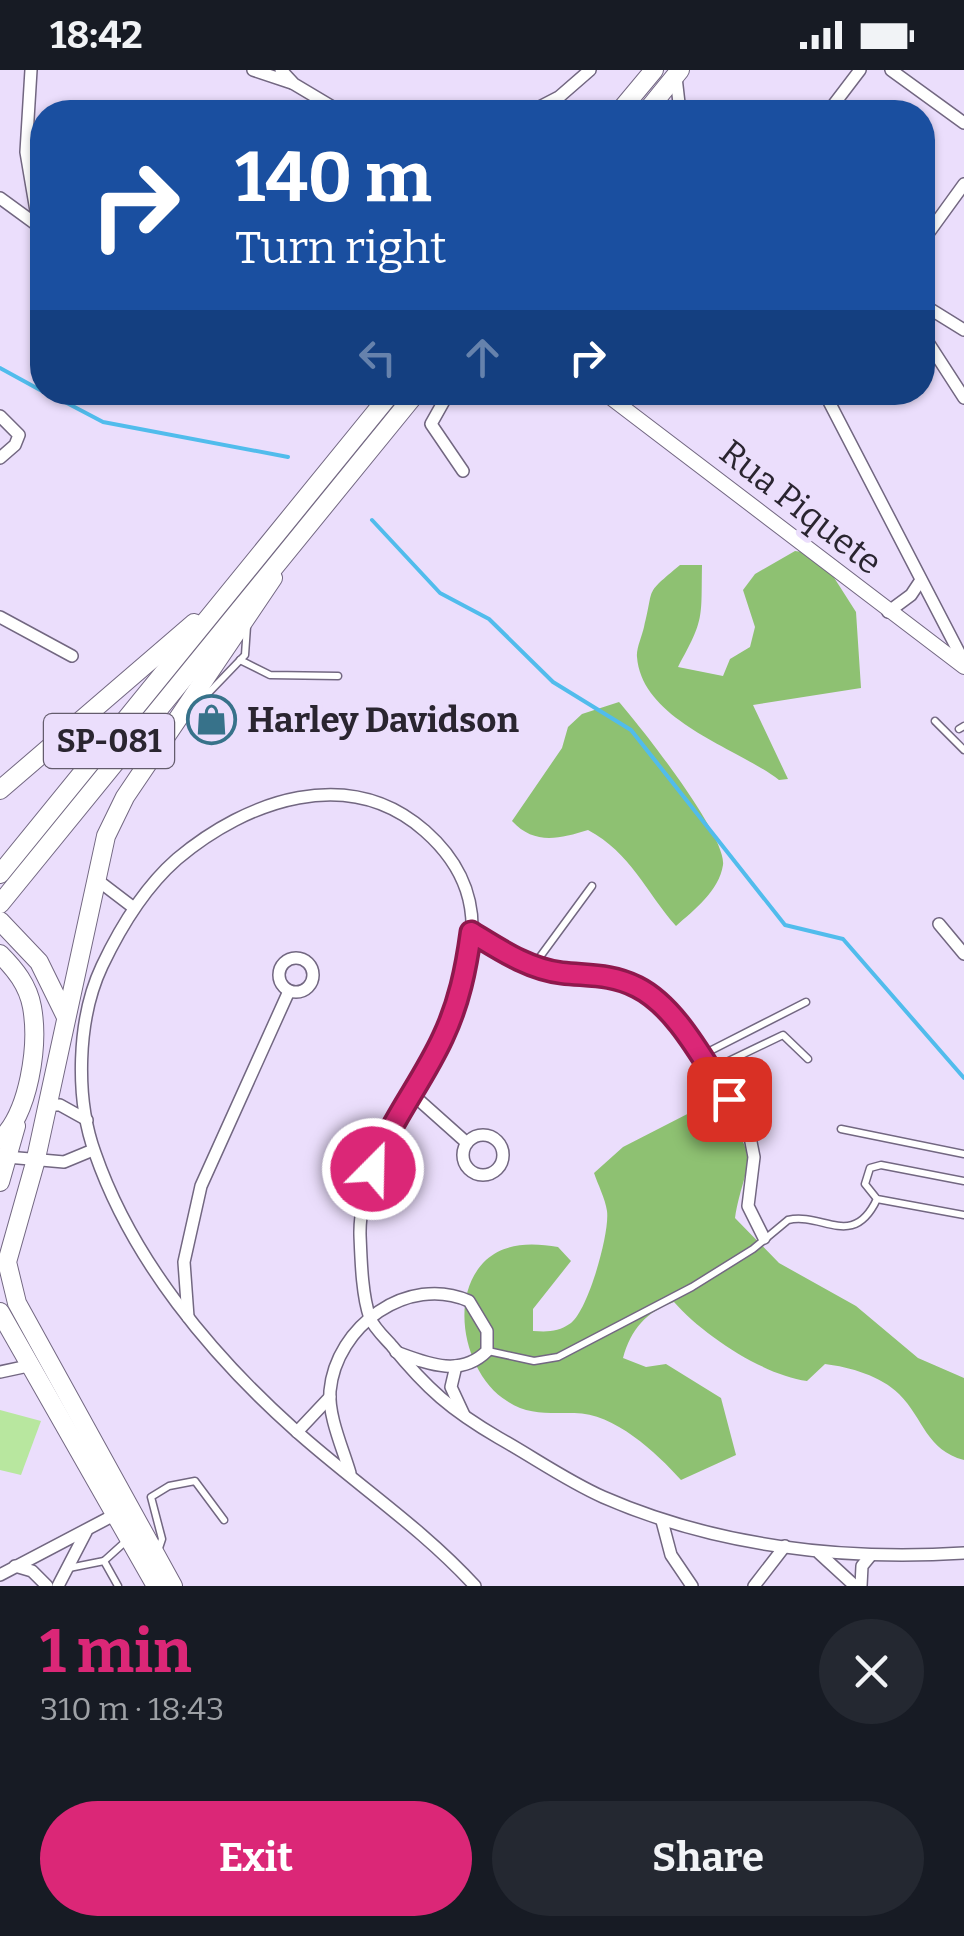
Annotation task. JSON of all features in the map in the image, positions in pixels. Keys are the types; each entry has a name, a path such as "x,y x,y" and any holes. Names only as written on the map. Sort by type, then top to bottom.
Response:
{"main road":[{"path":"629,100 654,70"},
{"path":"656,100 678,73"},
{"name":"SP-081","path":"0,874 382,405"},
{"name":"SP-081","path":"0,904 406,405"},
{"path":"173,1586 8,1281 7,1262 35,1163 106,836 125,797 247,620 299,536"},
{"path":"0,790 229,594"},
{"path":"0,921 20,937 39,962 66,1018"},
{"path":"0,1182 3,1148 16,1126 33,1052 32,1006 22,978 1,955"},
{"path":"0,1312 156,1586"}],"street":[{"path":"30,176 26,110 31,70"},
{"path":"254,70 294,84 321,100"},
{"path":"282,70 294,84"},
{"path":"553,100 590,70"},
{"path":"837,100 860,70"},
{"path":"892,70 933,100"},
{"path":"678,73 678,100"},
{"path":"935,102 964,123"},
{"path":"26,110 30,112"},
{"path":"935,224 964,184"},
{"path":"0,198 30,219"},
{"path":"935,312 964,330"},
{"path":"935,354 964,398"},
{"path":"371,419 378,405"},
{"path":"442,405 431,424 464,470"},
{"name":"Rua Piquete","path":"619,405 888,612 964,665"},
{"path":"831,405 964,665"},
{"path":"0,416 19,434 15,445 0,458"},
{"path":"888,612 911,595 920,580"},
{"path":"0,617 72,656"},
{"path":"476,1586 297,1432 234,1371 188,1317 130,1228 93,1150 82,1052 88,1013 99,970 134,908 175,861 256,812 308,794 362,795 403,814 430,835 453,866 465,895 471,932 456,1008 382,1143 364,1195 360,1232 370,1321 430,1392 466,1418 596,1494 662,1521 818,1552 964,1553"},
{"path":"96,879 134,908"},
{"path":"940,924 964,954"},
{"path":"471,932 534,966 559,973 605,974 640,988 666,1009 748,1127 754,1157 748,1206 764,1238"},
{"path":"188,1317 184,1262 201,1186 288,991"},
{"path":"411,1094 467,1142"},
{"path":"46,1105 60,1105 87,1120"},
{"path":"3,1148 35,1163 64,1162 93,1150"},
{"path":"351,1476 330,1397 333,1371 345,1347 388,1305 413,1294 436,1290 470,1301 487,1331 487,1351 456,1366 435,1366 396,1352"},
{"path":"0,1372 28,1366"},
{"path":"456,1366 451,1387 466,1418"},
{"path":"297,1432 330,1397"},
{"path":"0,1575 116,1514"},
{"path":"662,1521 670,1555 692,1586"},
{"path":"58,1586 64,1568 89,1528"},
{"path":"754,1586 785,1546"},
{"path":"818,1552 858,1586 862,1566 872,1555"},
{"path":"15,1566 32,1571 47,1586"}],"lane":[{"path":"169,734 240,660 247,648 247,620"},
{"path":"240,660 270,675 338,676"},
{"path":"935,721 964,750"},
{"path":"534,966 592,886"},
{"path":"700,1056 806,1002"},
{"path":"710,1070 783,1035 808,1060"},
{"path":"840,1129 964,1154"},
{"path":"964,1181 880,1165 870,1168 866,1176 868,1191 878,1199 964,1215"},
{"path":"487,1351 534,1361 558,1356 692,1286 796,1218 847,1227 862,1220 878,1199"},
{"path":"156,1556 162,1539 152,1497 169,1486 195,1480 224,1520"},
{"path":"64,1568 104,1562 130,1537"},
{"path":"104,1562 118,1586"}],"green space":[{"path":"795,551 819,554 856,612 861,688 753,705 788,779 779,780 673,716 643,679 637,654 655,587 680,565 702,565 700,618 678,667 723,676 730,659 750,647 755,627 743,590 755,574"},
{"path":"619,702 681,782 721,851 723,865 716,883 676,926 627,861 603,839 588,830 538,837 512,821 562,748 568,727 582,714"},
{"path":"701,1107 722,1112 747,1153 735,1218 779,1263 856,1306 918,1358 964,1378 964,1460 941,1449 899,1394 874,1377 825,1364 807,1381 772,1371 717,1340 674,1302 641,1323 623,1358 646,1367 666,1364 721,1398 736,1455 681,1480 646,1446 618,1426 588,1414 523,1409 492,1389 472,1355 466,1335 464,1314 474,1276 486,1260 502,1250 520,1245 558,1247 571,1261 533,1309 533,1331 553,1331 571,1323 591,1288 605,1236 607,1211 594,1173 623,1147"},
{"path":"0,1410 41,1421 21,1475 0,1470"}],"waterway":[{"path":"0,368 30,384"},
{"path":"71,405 103,422 288,457"},
{"path":"372,520 440,593 489,619 553,682 631,730 785,925 843,939 964,1078"}],"place":[{"name":"Harley Davidson","path":"212,720"}],"route":[{"path":"373,1169 382,1143 442,1041 456,1008 471,932 526,963 559,973 605,974 640,988 666,1009 729,1099"}]}
